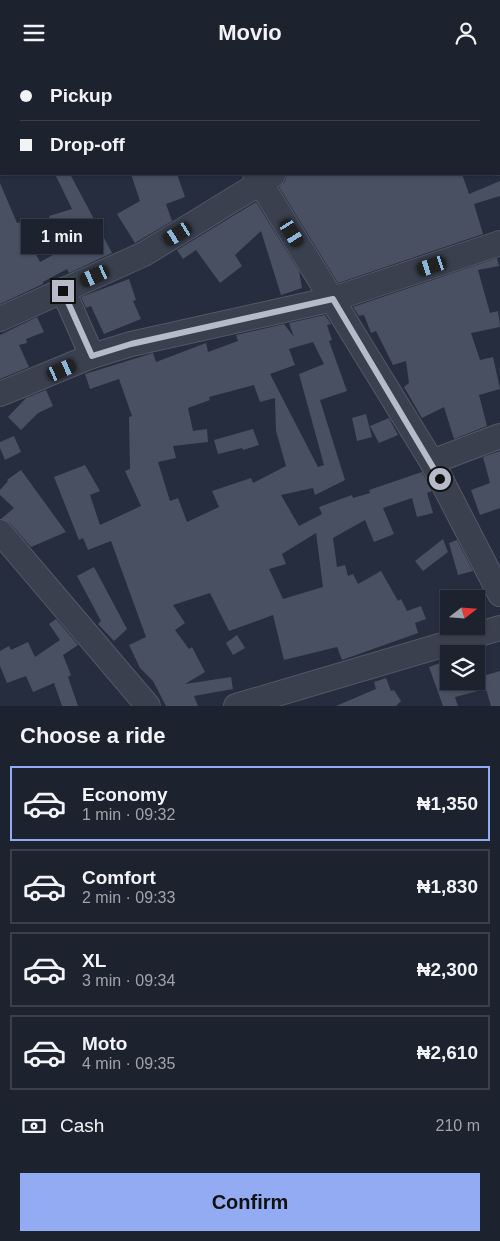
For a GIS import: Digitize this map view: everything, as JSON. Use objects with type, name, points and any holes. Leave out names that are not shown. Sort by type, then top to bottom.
[{"type":"street","points":[[0,319],[144,254],[264,177],[333,299],[432,462],[500,594]]},
{"type":"street","points":[[0,395],[92,356],[131,344],[333,299],[500,243]]},
{"type":"street","points":[[63,291],[92,356]]},
{"type":"street","points":[[432,462],[500,436]]},
{"type":"street","points":[[0,532],[148,706]]},
{"type":"street","points":[[236,706],[500,628]]},
{"type":"building","points":[[55,175],[71,175],[112,253],[69,273],[67,269],[43,282],[43,284],[0,304],[0,183],[17,223],[19,222],[40,262],[60,251],[49,216],[72,209]]},
{"type":"building","points":[[131,175],[177,175],[185,197],[166,204],[172,221],[135,243],[117,214],[140,201]]},
{"type":"building","points":[[287,175],[462,175],[469,194],[500,181],[500,196],[474,204],[483,234],[338,283],[279,187],[285,182]]},
{"type":"building","points":[[256,202],[299,271],[302,288],[281,295],[261,231],[235,255],[242,266],[220,283],[196,250],[183,259],[177,250]]},
{"type":"building","points":[[497,258],[499,266],[478,270],[490,313],[498,311],[500,327],[471,333],[480,360],[493,357],[500,389],[479,395],[487,426],[454,439],[444,407],[422,418],[404,387],[409,383],[406,361],[393,365],[376,331],[371,333],[364,315],[359,316],[353,307]]},
{"type":"building","points":[[129,279],[136,300],[133,301],[141,319],[104,334],[91,306],[86,308],[81,297]]},
{"type":"building","points":[[325,315],[331,324],[327,325],[332,340],[329,341],[347,391],[320,400],[345,480],[315,495],[313,488],[281,495],[299,526],[322,514],[319,507],[352,495],[353,498],[370,493],[369,490],[422,472],[432,491],[427,493],[433,513],[417,517],[412,498],[383,508],[394,534],[374,542],[365,520],[333,538],[337,567],[345,565],[348,576],[353,574],[358,584],[381,571],[398,601],[401,599],[407,611],[421,606],[426,619],[415,623],[418,633],[342,660],[337,647],[284,660],[273,615],[229,631],[210,593],[173,605],[185,623],[175,630],[189,649],[192,647],[205,672],[185,684],[231,677],[233,689],[194,696],[198,706],[166,706],[153,681],[140,668],[129,645],[146,637],[111,541],[88,550],[83,538],[79,540],[54,477],[85,465],[100,491],[90,495],[100,525],[141,506],[125,471],[130,469],[129,417],[132,416],[119,379],[90,389],[85,374],[153,353],[156,362],[206,343],[208,352],[238,341],[236,335],[284,324],[294,337],[289,323]],"holes":[[[313,342],[324,364],[299,374],[324,465],[318,467],[270,374],[295,365],[289,349]],[[254,385],[260,402],[275,398],[276,431],[286,466],[253,483],[251,478],[212,491],[219,507],[187,522],[178,498],[170,501],[158,462],[176,458],[173,446],[208,442],[207,429],[193,431],[188,408],[210,400],[209,397]],[[316,533],[323,587],[283,599],[269,569],[286,564],[282,554]]]},
{"type":"building","points":[[37,317],[44,332],[26,339],[27,343],[19,345],[29,367],[0,379],[0,335]]},
{"type":"building","points":[[46,390],[53,406],[38,413],[21,430],[8,417],[26,398]]},
{"type":"building","points":[[366,414],[372,437],[357,441],[352,418]]},
{"type":"building","points":[[389,418],[398,435],[379,443],[370,426]]},
{"type":"building","points":[[253,429],[259,445],[218,454],[214,440]]},
{"type":"building","points":[[14,436],[21,452],[5,460],[0,448],[0,442]]},
{"type":"building","points":[[500,451],[500,508],[480,515],[471,490],[490,483],[483,457]]},
{"type":"building","points":[[21,470],[66,532],[31,547],[10,523],[1,519],[14,508],[0,495],[0,490],[7,480]]},
{"type":"building","points":[[443,539],[448,552],[423,571],[415,561]]},
{"type":"building","points":[[457,540],[473,571],[458,575],[449,543]]},
{"type":"building","points":[[94,567],[127,629],[114,641],[98,624],[101,621],[77,576]]},
{"type":"building","points":[[56,619],[78,645],[63,655],[71,675],[68,677],[78,706],[62,706],[54,683],[33,692],[26,676],[7,683],[0,666],[0,651],[9,646],[11,650],[28,642],[35,657],[60,640],[49,624]]},
{"type":"building","points":[[237,635],[245,648],[233,655],[226,643]]},
{"type":"building","points":[[440,663],[440,690],[482,690],[455,697],[458,706],[443,706],[429,667]]},
{"type":"building","points":[[500,671],[500,706],[491,706],[486,689],[485,675]]},
{"type":"building","points":[[386,678],[391,691],[394,690],[401,701],[396,706],[336,706],[376,689],[374,682]]},
{"type":"route","points":[[63,291],[92,356],[131,344],[333,299],[432,462],[440,479]]}]
